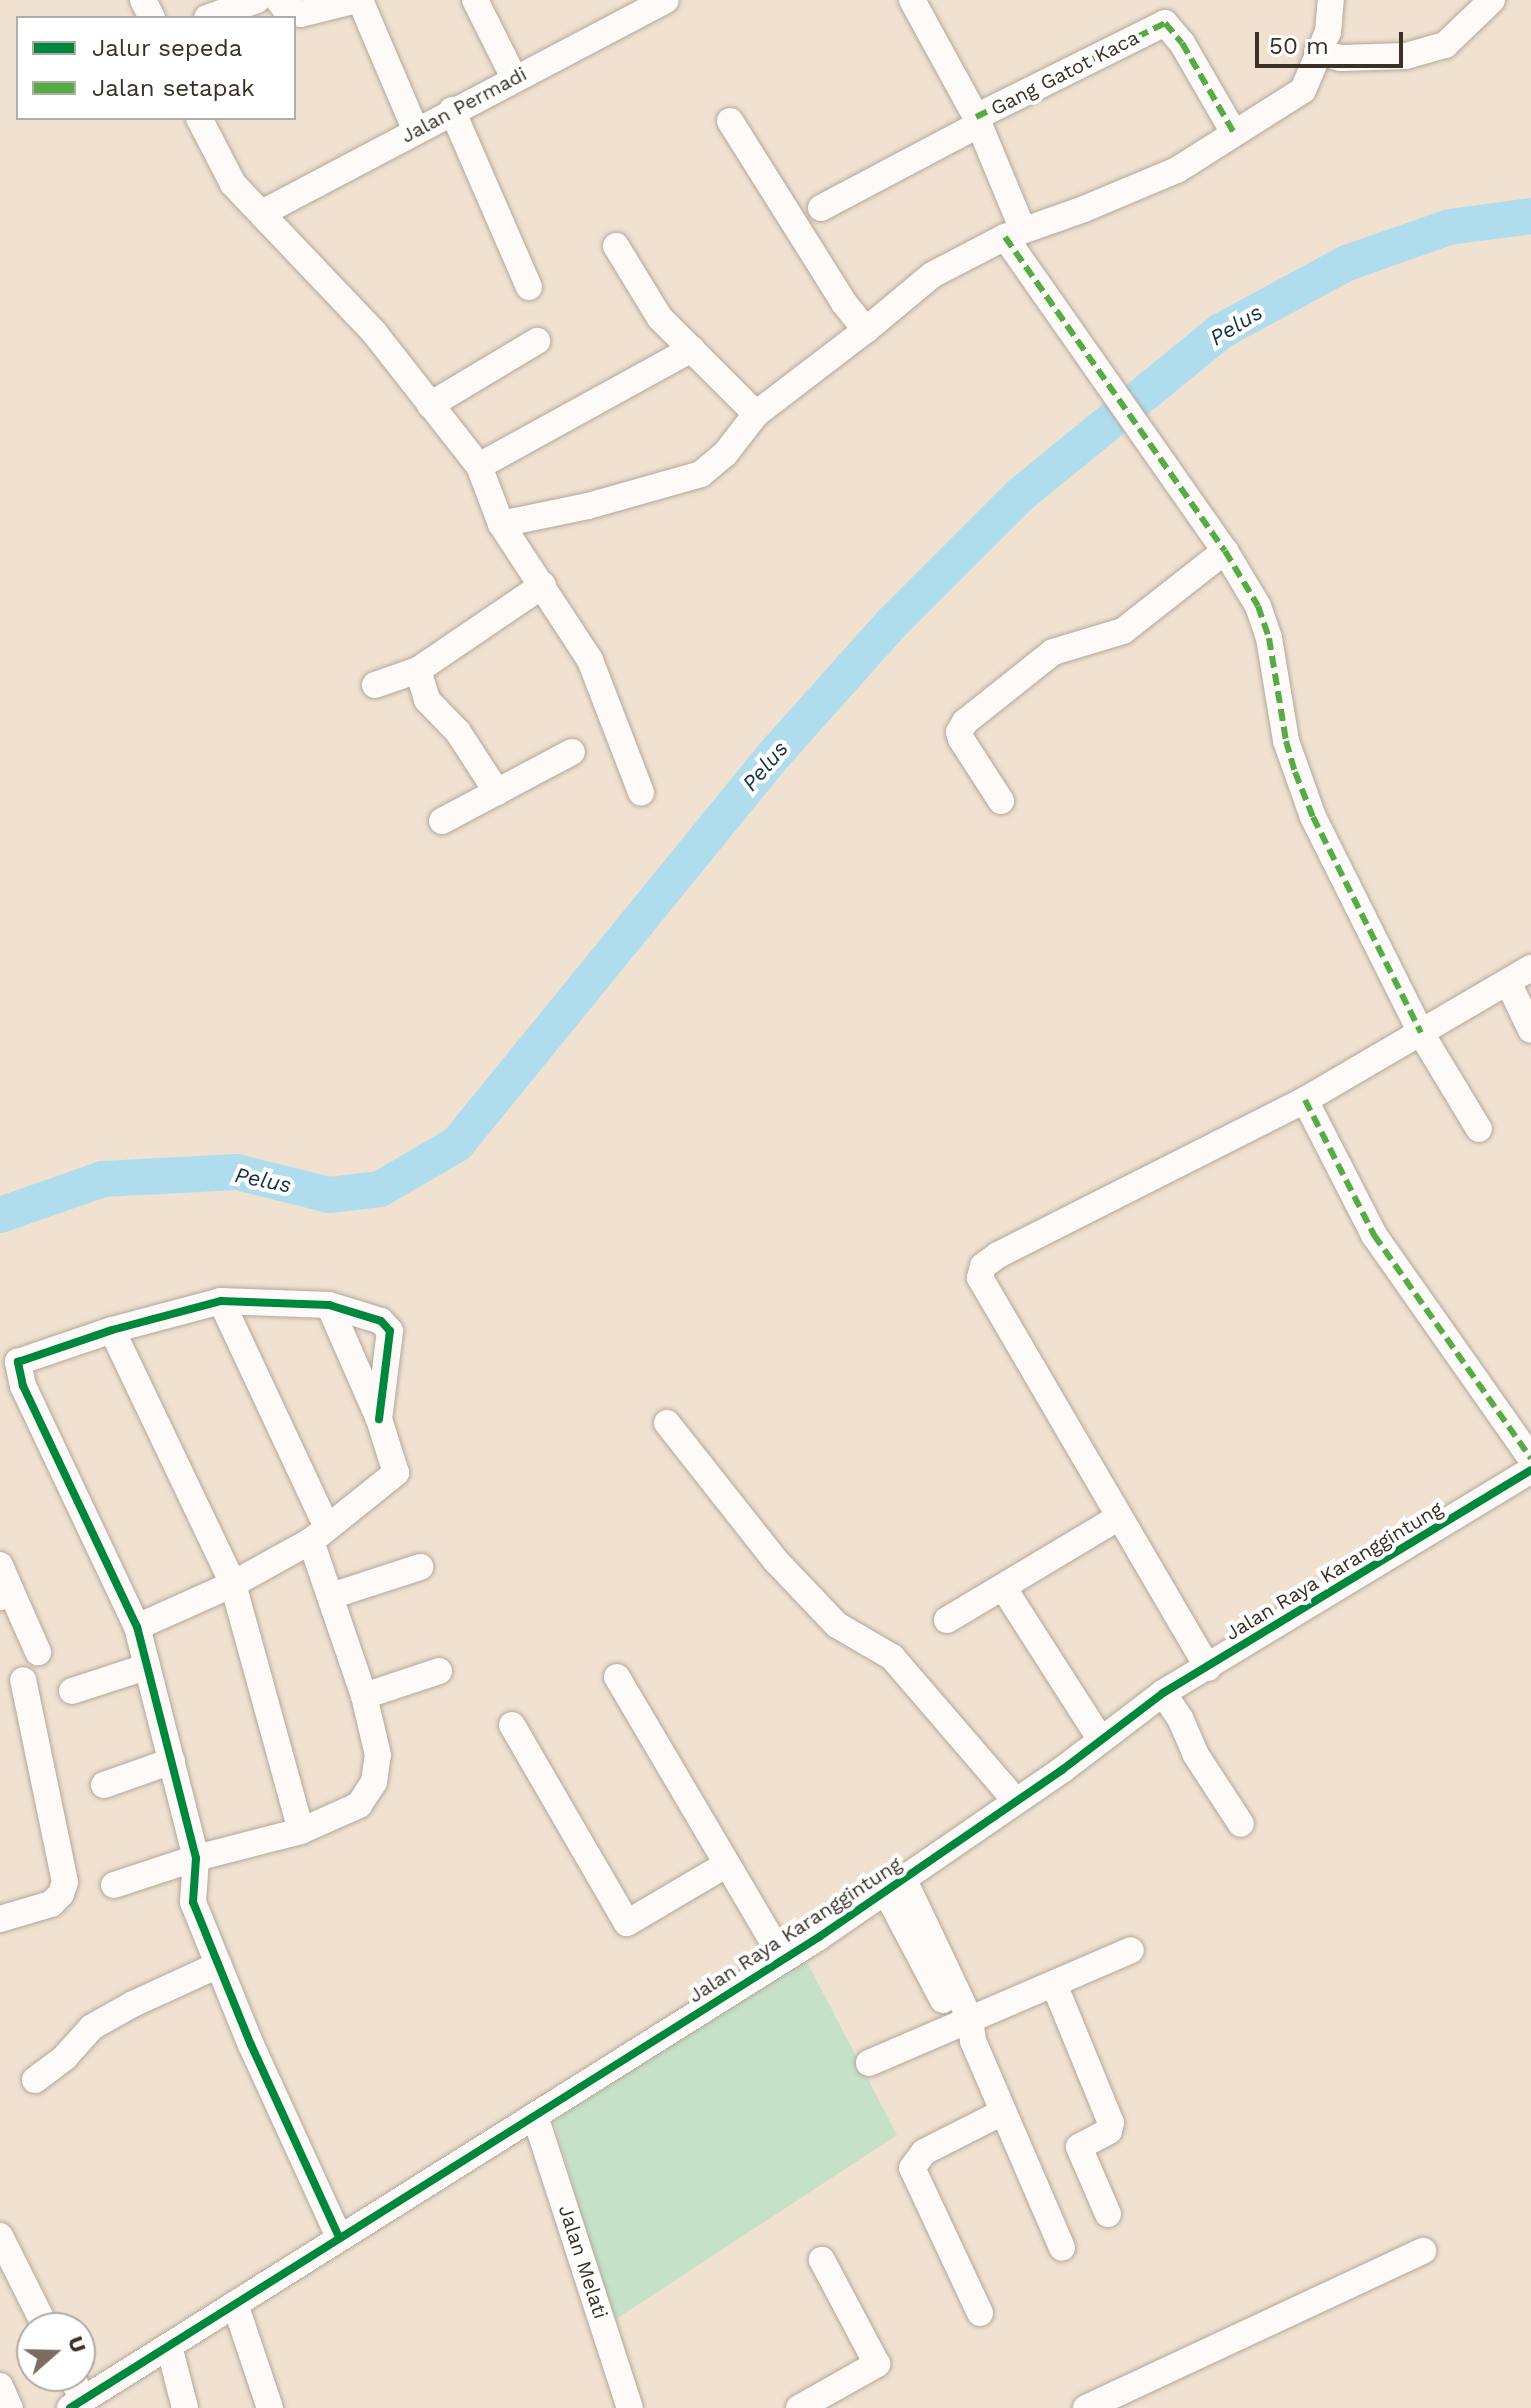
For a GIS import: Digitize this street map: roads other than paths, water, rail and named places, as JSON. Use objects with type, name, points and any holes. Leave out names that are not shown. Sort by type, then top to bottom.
[{"type":"street","points":[[213,16],[257,0]]},
{"type":"street","points":[[278,0],[284,7],[301,14],[359,0],[416,131]]},
{"type":"street","points":[[475,0],[514,78]]},
{"type":"street","points":[[912,0],[977,121],[1014,233],[1097,372],[1225,551],[1258,606],[1269,638],[1286,741],[1309,805],[1421,1033],[1479,1129]]},
{"type":"street","points":[[501,524],[588,506],[701,474],[725,454],[749,407],[854,315],[1014,233],[1084,209],[1177,170],[1303,90],[1328,32],[1331,0]]},
{"type":"street","points":[[1317,52],[1341,58],[1406,56],[1445,45],[1492,0]]},
{"type":"street","name":"Jalan Permadi","points":[[264,212],[652,3]]},
{"type":"street","name":"Gang Gatot Kaca","points":[[977,121],[1165,23],[1182,43],[1234,133]]},
{"type":"street","points":[[452,110],[529,287]]},
{"type":"street","points":[[200,120],[225,172],[373,331],[479,466],[501,524],[590,660],[641,792]]},
{"type":"street","points":[[730,121],[854,315]]},
{"type":"street","points":[[821,208],[977,121]]},
{"type":"street","points":[[616,246],[660,318],[749,407]]},
{"type":"street","points":[[430,405],[537,341]]},
{"type":"street","points":[[479,466],[692,349]]},
{"type":"street","points":[[1001,801],[961,739],[959,732],[965,722],[1053,652],[1123,631],[1225,551]]},
{"type":"street","points":[[375,685],[418,670],[543,585]]},
{"type":"street","points":[[418,670],[427,700],[458,732],[497,792]]},
{"type":"street","points":[[442,821],[572,752]]},
{"type":"street","points":[[1208,1668],[980,1278],[983,1266],[998,1255],[1305,1100],[1531,968]]},
{"type":"street","points":[[1508,982],[1531,1030]]},
{"type":"street","points":[[1305,1100],[1374,1235],[1531,1458]]},
{"type":"street","points":[[114,1885],[196,1858],[301,1831],[359,1805],[374,1782],[378,1755],[364,1696],[331,1596],[319,1534],[221,1301]]},
{"type":"street","points":[[339,2237],[193,1902],[196,1858],[137,1627],[18,1369],[18,1362],[112,1330],[221,1301],[329,1305],[381,1321],[390,1331],[379,1419]]},
{"type":"street","points":[[137,1627],[233,1584],[319,1534],[396,1473],[379,1419],[329,1305]]},
{"type":"street","points":[[112,1330],[233,1584],[301,1831]]},
{"type":"street","points":[[667,1423],[776,1561],[837,1625],[892,1657],[1016,1801]]},
{"type":"street","name":"Jalan Raya Karanggintung","points":[[76,2404],[895,1886],[1163,1693],[1531,1470]]},
{"type":"street","points":[[947,1620],[1119,1517]]},
{"type":"street","points":[[0,1565],[6,1594],[38,1652]]},
{"type":"street","points":[[331,1596],[420,1567]]},
{"type":"street","points":[[1003,1587],[1101,1740]]},
{"type":"street","points":[[72,1691],[146,1667]]},
{"type":"street","points":[[364,1696],[439,1671]]},
{"type":"street","points":[[617,1677],[783,1959]]},
{"type":"street","points":[[0,1919],[51,1904],[61,1894],[65,1882],[23,1680]]},
{"type":"street","points":[[1163,1693],[1180,1718],[1196,1755],[1241,1824]]},
{"type":"street","points":[[512,1725],[627,1923],[727,1864]]},
{"type":"street","points":[[104,1785],[172,1761]]},
{"type":"street","points":[[895,1886],[966,2029],[1062,2248]]},
{"type":"street","points":[[869,2063],[966,2029],[1054,1984],[1131,1950]]},
{"type":"street","points":[[35,2080],[65,2057],[92,2027],[133,2004],[218,1965]]},
{"type":"street","points":[[1054,1984],[1111,2123],[1109,2131],[1079,2147],[1108,2214]]},
{"type":"street","points":[[980,2313],[912,2168],[924,2152],[1003,2112]]},
{"type":"street","name":"Jalan Melati","points":[[535,2116],[630,2408]]},
{"type":"street","points":[[0,2236],[38,2312]]},
{"type":"street","points":[[1086,2408],[1423,2251]]},
{"type":"street","points":[[799,2408],[877,2364],[822,2260]]},
{"type":"street","points":[[235,2304],[270,2408]]},
{"type":"street","points":[[169,2346],[185,2408]]},
{"type":"street","points":[[0,2386],[10,2408]]},
{"type":"waterway","name":"Pelus","points":[[0,1215],[103,1179],[237,1172],[329,1195],[380,1189],[457,1144],[773,756],[892,623],[1020,495],[1221,331],[1347,263],[1449,227],[1531,216]]}]
